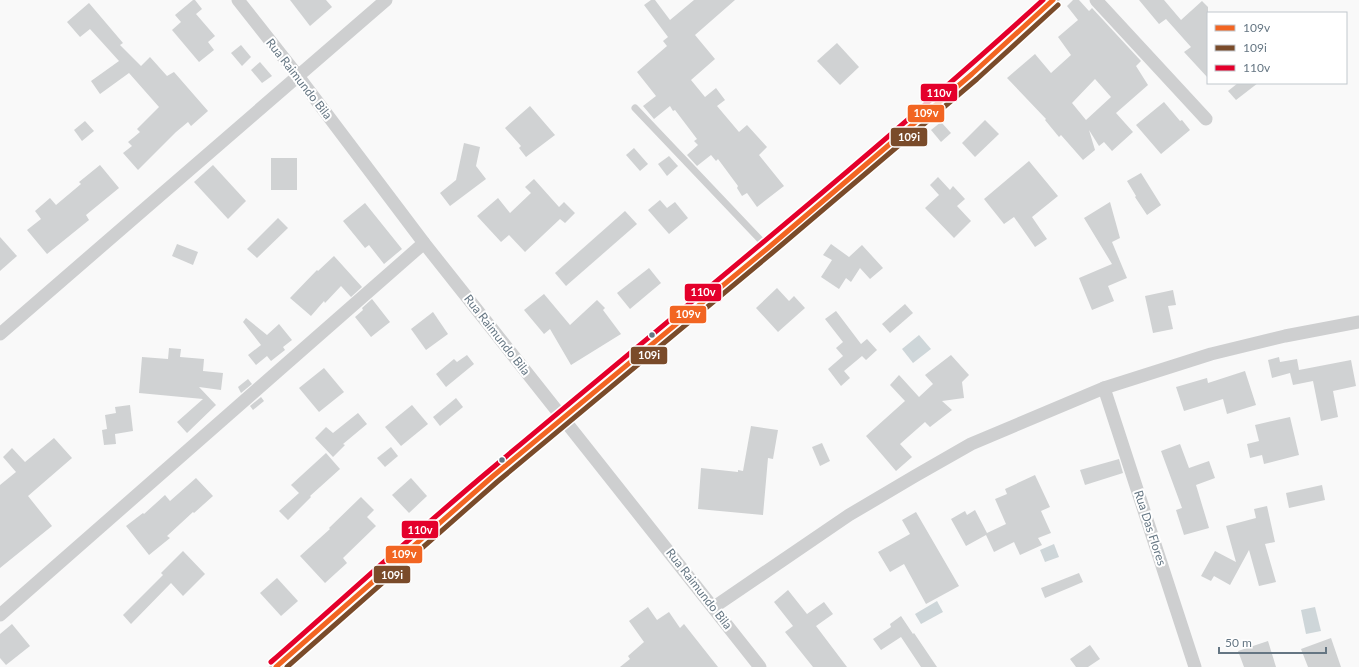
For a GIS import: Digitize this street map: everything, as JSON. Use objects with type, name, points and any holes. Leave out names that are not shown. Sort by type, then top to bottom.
[{"type":"street","name":"Rua Raimundo Bila","points":[[238,0],[298,76],[424,243],[714,607],[760,667]]},
{"type":"street","points":[[0,334],[386,0]]},
{"type":"street","points":[[276,667],[492,477],[564,419],[768,248],[972,74],[1053,0]]},
{"type":"street","points":[[1096,0],[1206,119]]},
{"type":"street","points":[[0,615],[424,243]]},
{"type":"street","points":[[714,607],[849,515],[971,444],[1104,388],[1212,354],[1285,336],[1359,322]]},
{"type":"street","name":"Rua Das Flores","points":[[1104,388],[1195,667]]},
{"type":"lane","points":[[635,108],[768,248]]},
{"type":"shaded area","points":[[919,335],[931,349],[913,363],[902,349]]},
{"type":"shaded area","points":[[1054,544],[1059,557],[1045,562],[1040,550]]},
{"type":"shaded area","points":[[937,601],[943,612],[921,624],[915,614]]},
{"type":"shaded area","points":[[1315,607],[1321,631],[1306,634],[1301,610]]},
{"type":"building","points":[[195,0],[202,9],[196,14],[215,36],[208,42],[214,50],[199,62],[172,30],[181,22],[175,15]]},
{"type":"building","points":[[290,0],[326,0],[332,7],[310,26]]},
{"type":"building","points":[[651,0],[655,0],[670,20],[694,0],[735,0],[695,35],[715,59],[691,80],[705,97],[716,88],[725,100],[717,106],[739,132],[747,125],[767,147],[759,155],[784,186],[757,207],[747,193],[742,196],[737,188],[738,186],[718,159],[716,161],[711,155],[697,166],[687,155],[698,145],[694,141],[697,139],[675,110],[673,111],[670,106],[654,119],[643,106],[656,96],[637,72],[667,46],[663,41],[668,37],[644,5]]},
{"type":"building","points":[[1073,0],[1079,0],[1089,11],[1092,8],[1141,61],[1136,66],[1148,85],[1116,113],[1133,132],[1112,151],[1104,142],[1099,146],[1089,130],[1095,150],[1083,160],[1061,135],[1059,137],[1045,120],[1046,119],[1007,78],[1035,54],[1051,73],[1071,55],[1058,37],[1078,20],[1067,6]],"holes":[[[1095,79],[1111,97],[1086,120],[1072,103]]]},
{"type":"building","points":[[1139,0],[1164,0],[1181,20],[1202,1],[1208,7],[1207,77],[1184,52],[1191,47],[1166,19],[1159,24]]},
{"type":"building","points":[[89,3],[123,43],[120,45],[141,66],[150,57],[167,76],[174,72],[208,111],[191,126],[188,122],[176,132],[138,170],[123,153],[132,146],[128,142],[140,132],[137,129],[159,107],[129,73],[100,94],[91,81],[119,61],[90,29],[80,37],[67,22]]},
{"type":"building","points":[[837,43],[859,67],[840,85],[817,61]]},
{"type":"building","points":[[241,45],[251,57],[242,66],[231,53]]},
{"type":"building","points":[[260,62],[272,76],[262,83],[251,70]]},
{"type":"building","points":[[1237,84],[1257,84],[1236,100],[1228,91]]},
{"type":"building","points":[[1164,102],[1180,121],[1182,120],[1190,130],[1161,154],[1136,125]]},
{"type":"building","points":[[530,106],[555,135],[526,157],[519,148],[521,146],[505,128]]},
{"type":"building","points":[[985,120],[999,134],[975,157],[962,143]]},
{"type":"building","points":[[85,121],[94,131],[82,141],[74,130]]},
{"type":"building","points":[[941,122],[951,133],[941,142],[931,130]]},
{"type":"building","points":[[464,143],[480,147],[476,166],[486,179],[450,206],[440,193],[456,180]]},
{"type":"building","points":[[634,148],[648,164],[640,171],[626,155]]},
{"type":"building","points":[[669,156],[678,166],[667,176],[658,164]]},
{"type":"building","points":[[271,158],[297,158],[297,190],[271,190]]},
{"type":"building","points":[[1029,161],[1058,196],[1032,217],[1047,239],[1035,247],[1014,217],[1004,224],[984,199]]},
{"type":"building","points":[[100,165],[119,188],[86,215],[89,220],[47,254],[27,230],[41,219],[35,211],[50,198],[56,205],[81,184],[79,182]]},
{"type":"building","points":[[213,165],[246,201],[228,219],[194,182]]},
{"type":"building","points":[[1141,173],[1161,205],[1147,215],[1135,197],[1136,196],[1127,181]]},
{"type":"building","points":[[938,177],[950,190],[953,186],[965,199],[957,206],[971,221],[954,238],[925,208],[939,195],[930,185]]},
{"type":"building","points":[[534,179],[559,207],[564,202],[575,213],[565,223],[560,219],[525,252],[509,235],[501,242],[477,216],[498,198],[510,213],[531,193],[525,187]]},
{"type":"building","points":[[660,200],[667,208],[675,202],[688,218],[669,234],[648,210]]},
{"type":"building","points":[[1110,202],[1120,238],[1112,242],[1127,278],[1108,286],[1114,301],[1092,310],[1079,278],[1112,264],[1084,218]]},
{"type":"building","points":[[365,203],[402,249],[384,264],[369,245],[365,248],[343,221]]},
{"type":"building","points":[[625,211],[637,224],[566,286],[555,273]]},
{"type":"building","points":[[278,218],[288,228],[257,258],[247,249]]},
{"type":"building","points":[[0,237],[17,256],[0,271]]},
{"type":"building","points":[[177,244],[198,252],[193,265],[172,256]]},
{"type":"building","points":[[831,244],[849,257],[862,245],[883,268],[870,279],[860,268],[851,282],[846,278],[839,289],[821,277],[832,260],[823,255]]},
{"type":"building","points":[[334,256],[362,287],[351,297],[341,286],[325,303],[324,301],[311,316],[290,298],[317,270],[318,271]]},
{"type":"building","points":[[649,268],[661,283],[630,309],[617,293]]},
{"type":"building","points":[[777,288],[789,301],[794,296],[805,308],[778,332],[756,308]]},
{"type":"building","points":[[1173,290],[1176,305],[1168,306],[1173,329],[1153,333],[1145,296]]},
{"type":"building","points":[[544,294],[570,325],[597,300],[605,308],[603,310],[621,334],[571,365],[550,329],[544,334],[524,310]]},
{"type":"building","points":[[372,299],[390,322],[371,337],[355,317]]},
{"type":"building","points":[[905,304],[913,313],[890,333],[882,324]]},
{"type":"building","points":[[836,311],[861,344],[867,339],[877,350],[866,360],[862,356],[844,371],[850,378],[841,386],[828,369],[843,356],[836,348],[843,342],[825,319]]},
{"type":"building","points":[[433,312],[448,334],[426,350],[411,329]]},
{"type":"building","points":[[246,318],[267,335],[279,324],[292,340],[283,347],[285,350],[271,361],[267,356],[256,365],[248,355],[261,345],[243,322]]},
{"type":"building","points":[[169,348],[181,349],[180,357],[204,359],[203,371],[223,373],[221,390],[199,387],[216,405],[187,433],[177,422],[203,399],[139,393],[142,357],[168,359]]},
{"type":"building","points":[[467,355],[474,364],[446,387],[436,374],[454,359],[457,362]]},
{"type":"building","points":[[951,355],[969,375],[962,382],[964,398],[942,401],[952,410],[930,427],[925,422],[900,444],[912,457],[896,471],[866,436],[905,401],[890,385],[899,375],[919,397],[933,384],[925,375]]},
{"type":"building","points":[[1279,357],[1280,362],[1297,359],[1299,370],[1351,360],[1356,386],[1333,391],[1338,417],[1321,421],[1313,381],[1293,385],[1290,373],[1272,378],[1268,360]]},
{"type":"building","points":[[324,368],[344,392],[319,412],[299,388]]},
{"type":"building","points":[[1245,371],[1256,405],[1227,414],[1223,399],[1184,411],[1176,387],[1207,378],[1208,383]]},
{"type":"building","points":[[248,379],[252,384],[241,393],[238,387]]},
{"type":"building","points":[[261,397],[264,401],[253,410],[250,406]]},
{"type":"building","points":[[456,398],[463,407],[440,426],[433,417]]},
{"type":"building","points":[[130,405],[133,431],[115,434],[116,444],[104,445],[102,430],[107,429],[105,415],[116,413],[115,407]]},
{"type":"building","points":[[412,405],[428,424],[401,446],[385,427]]},
{"type":"building","points":[[358,413],[367,424],[343,444],[345,445],[333,457],[315,438],[326,427],[333,433]]},
{"type":"building","points":[[1290,417],[1299,455],[1264,464],[1262,455],[1250,458],[1247,444],[1259,441],[1255,425]]},
{"type":"building","points":[[751,426],[778,430],[773,459],[768,458],[763,515],[698,509],[701,468],[738,472],[738,470],[743,471]]},
{"type":"building","points":[[54,438],[72,458],[28,496],[52,526],[0,568],[0,485],[16,472],[3,457],[12,448],[25,462]]},
{"type":"building","points":[[822,443],[830,461],[820,466],[812,447]]},
{"type":"building","points":[[1180,444],[1189,468],[1209,461],[1215,478],[1196,485],[1209,528],[1184,535],[1176,510],[1182,508],[1161,451]]},
{"type":"building","points":[[391,447],[398,456],[385,467],[377,458]]},
{"type":"building","points":[[326,453],[340,469],[310,496],[311,497],[288,520],[279,511],[299,493],[291,485]]},
{"type":"building","points":[[1119,459],[1123,473],[1085,485],[1080,470]]},
{"type":"building","points":[[1035,475],[1050,507],[1041,511],[1051,533],[1038,538],[1042,545],[1020,555],[1014,542],[994,552],[986,535],[966,546],[951,519],[965,511],[967,515],[975,510],[987,533],[1006,524],[995,499],[1007,494],[1005,489]]},
{"type":"building","points":[[196,478],[213,496],[194,513],[193,512],[167,536],[170,538],[149,555],[126,526],[143,513],[144,514],[165,495],[170,501]]},
{"type":"building","points":[[411,478],[427,496],[409,513],[392,495]]},
{"type":"building","points":[[1322,485],[1325,500],[1289,508],[1286,493]]},
{"type":"building","points":[[361,497],[374,510],[367,517],[376,526],[343,558],[347,563],[325,583],[300,556],[330,529],[329,528]]},
{"type":"building","points":[[1267,506],[1275,542],[1265,544],[1276,582],[1259,586],[1249,550],[1230,585],[1214,576],[1211,581],[1201,576],[1215,551],[1236,562],[1226,526],[1256,518],[1254,509]]},
{"type":"building","points":[[916,512],[959,586],[926,604],[904,564],[890,572],[878,552],[910,534],[902,520]]},
{"type":"building","points":[[183,551],[205,574],[183,596],[171,583],[131,624],[123,615],[163,575],[161,573]]},
{"type":"building","points":[[1079,573],[1083,582],[1045,598],[1041,588]]},
{"type":"building","points":[[277,578],[298,601],[281,616],[260,593]]},
{"type":"building","points":[[788,590],[807,614],[824,602],[833,614],[816,626],[847,667],[813,667],[785,632],[793,626],[774,602]]},
{"type":"building","points":[[648,607],[657,620],[669,612],[680,628],[684,624],[718,667],[620,667],[630,659],[628,656],[644,642],[629,621]]},
{"type":"building","points":[[901,616],[937,667],[921,667],[901,637],[881,650],[873,639],[891,627],[890,624]]},
{"type":"building","points":[[12,624],[30,646],[6,665],[0,658],[0,634]]},
{"type":"building","points":[[1331,638],[1341,667],[1308,667],[1301,649]]},
{"type":"building","points":[[1268,641],[1276,667],[1244,667],[1238,651]]},
{"type":"building","points":[[1090,645],[1100,659],[1088,667],[1076,667],[1070,659]]},
{"type":"transit line","name":"110v","points":[[271,662],[462,493],[769,238],[975,61],[1043,0]]},
{"type":"transit line","name":"109v","points":[[276,667],[492,477],[768,248],[972,74],[1053,0]]},
{"type":"transit line","name":"109i","points":[[287,667],[497,482],[772,253],[977,79],[1058,5]]}]
